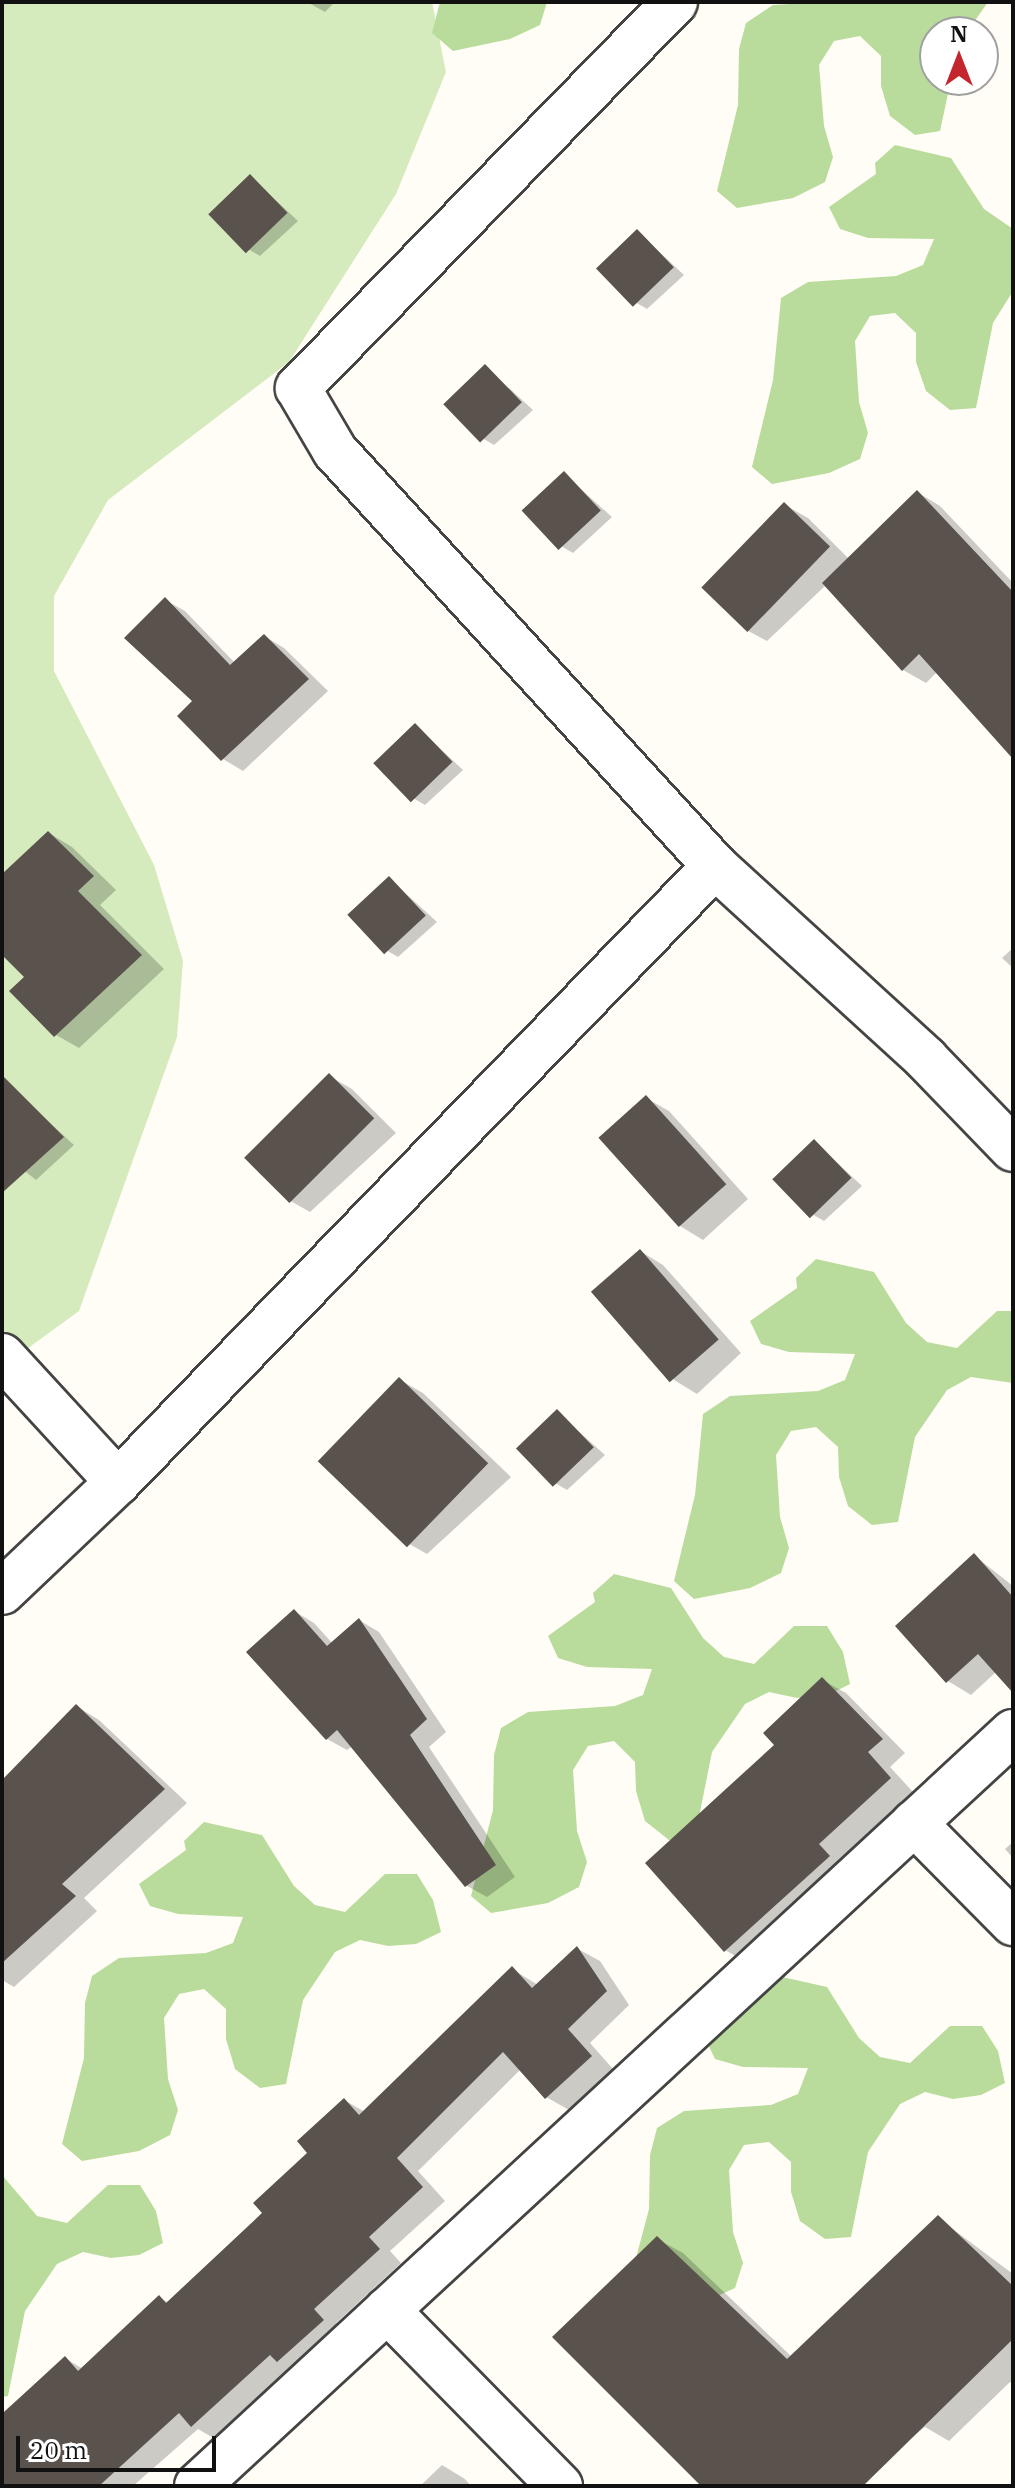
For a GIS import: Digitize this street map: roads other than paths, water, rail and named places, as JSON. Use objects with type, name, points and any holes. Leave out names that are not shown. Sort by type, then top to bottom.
[{"type":"street","points":[[675,2],[298,388],[335,451],[715,866],[926,1059],[1013,1149]]},
{"type":"street","points":[[2,1592],[118,1482],[715,866]]},
{"type":"street","points":[[2,1356],[118,1482]]},
{"type":"street","points":[[197,2486],[1013,1732]]},
{"type":"street","points":[[914,1823],[1013,1923]]},
{"type":"street","points":[[387,2310],[560,2486]]}]
